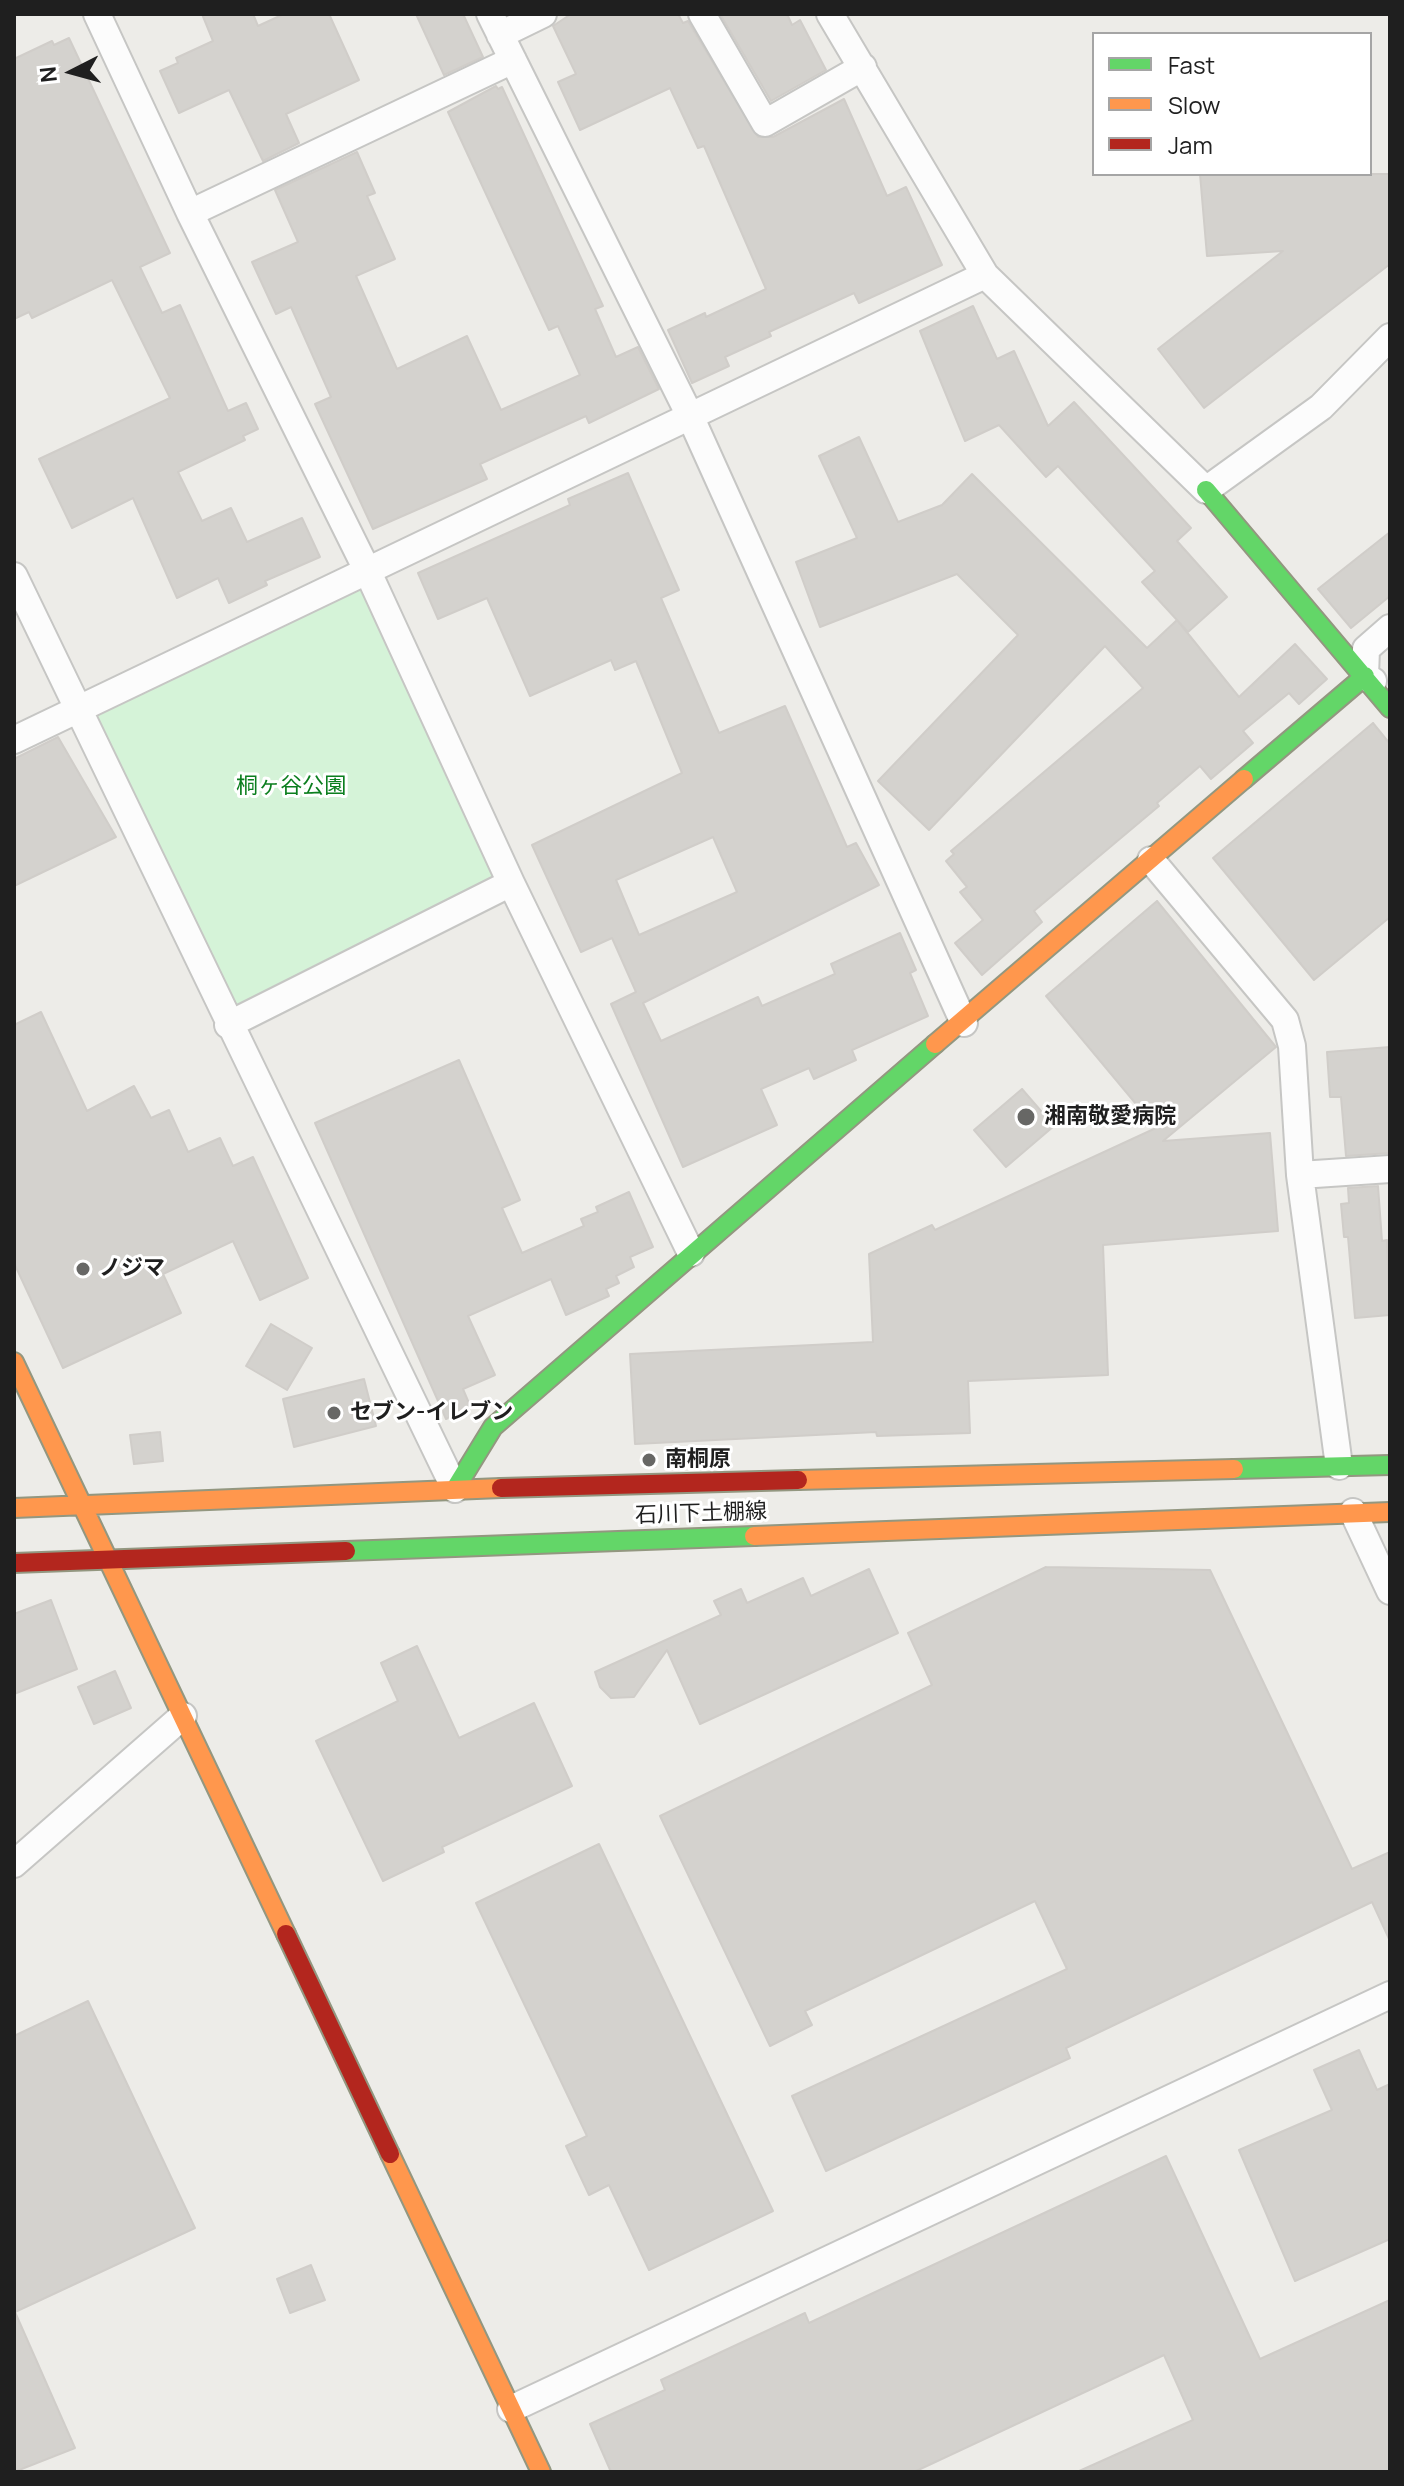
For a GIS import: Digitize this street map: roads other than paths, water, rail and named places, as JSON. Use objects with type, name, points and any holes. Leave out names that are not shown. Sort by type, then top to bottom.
[{"type":"street","points":[[97,14],[190,213],[367,570],[511,883],[691,1253]]},
{"type":"street","points":[[543,14],[495,24],[691,418],[964,1023]]},
{"type":"street","points":[[702,14],[765,123],[863,67]]},
{"type":"street","points":[[830,14],[985,275],[1206,490],[1390,708]]},
{"type":"street","points":[[190,213],[513,60]]},
{"type":"street","points":[[14,740],[985,275]]},
{"type":"street","points":[[1206,490],[1321,407],[1390,337]]},
{"type":"street","points":[[14,576],[228,1025],[455,1489]]},
{"type":"street","points":[[455,1489],[493,1427],[691,1253],[964,1023],[1365,676],[1366,649],[1390,628]]},
{"type":"street","points":[[1365,676],[1390,691]]},
{"type":"street","points":[[1151,860],[1285,1020],[1292,1046],[1300,1175],[1339,1466]]},
{"type":"street","points":[[228,1025],[511,883]]},
{"type":"street","points":[[1300,1175],[1390,1169]]},
{"type":"street","points":[[14,1362],[541,2472]]},
{"type":"street","name":"石川下土棚線","points":[[14,1508],[455,1489],[1390,1465]]},
{"type":"street","points":[[1353,1512],[1390,1591]]},
{"type":"street","name":"石川下土棚線","points":[[14,1563],[1390,1512]]},
{"type":"street","points":[[14,1864],[183,1716]]},
{"type":"street","points":[[511,2409],[1390,1995]]},
{"type":"place","name":"湘南敬愛病院","points":[[1026,1117]]},
{"type":"place","name":"ノジマ","points":[[83,1269]]},
{"type":"place","name":"セブン-イレブン","points":[[334,1413]]},
{"type":"place","name":"南桐原","points":[[649,1460]]},
{"type":"park label","name":"桐ヶ谷公園","points":[[291,787]]}]
